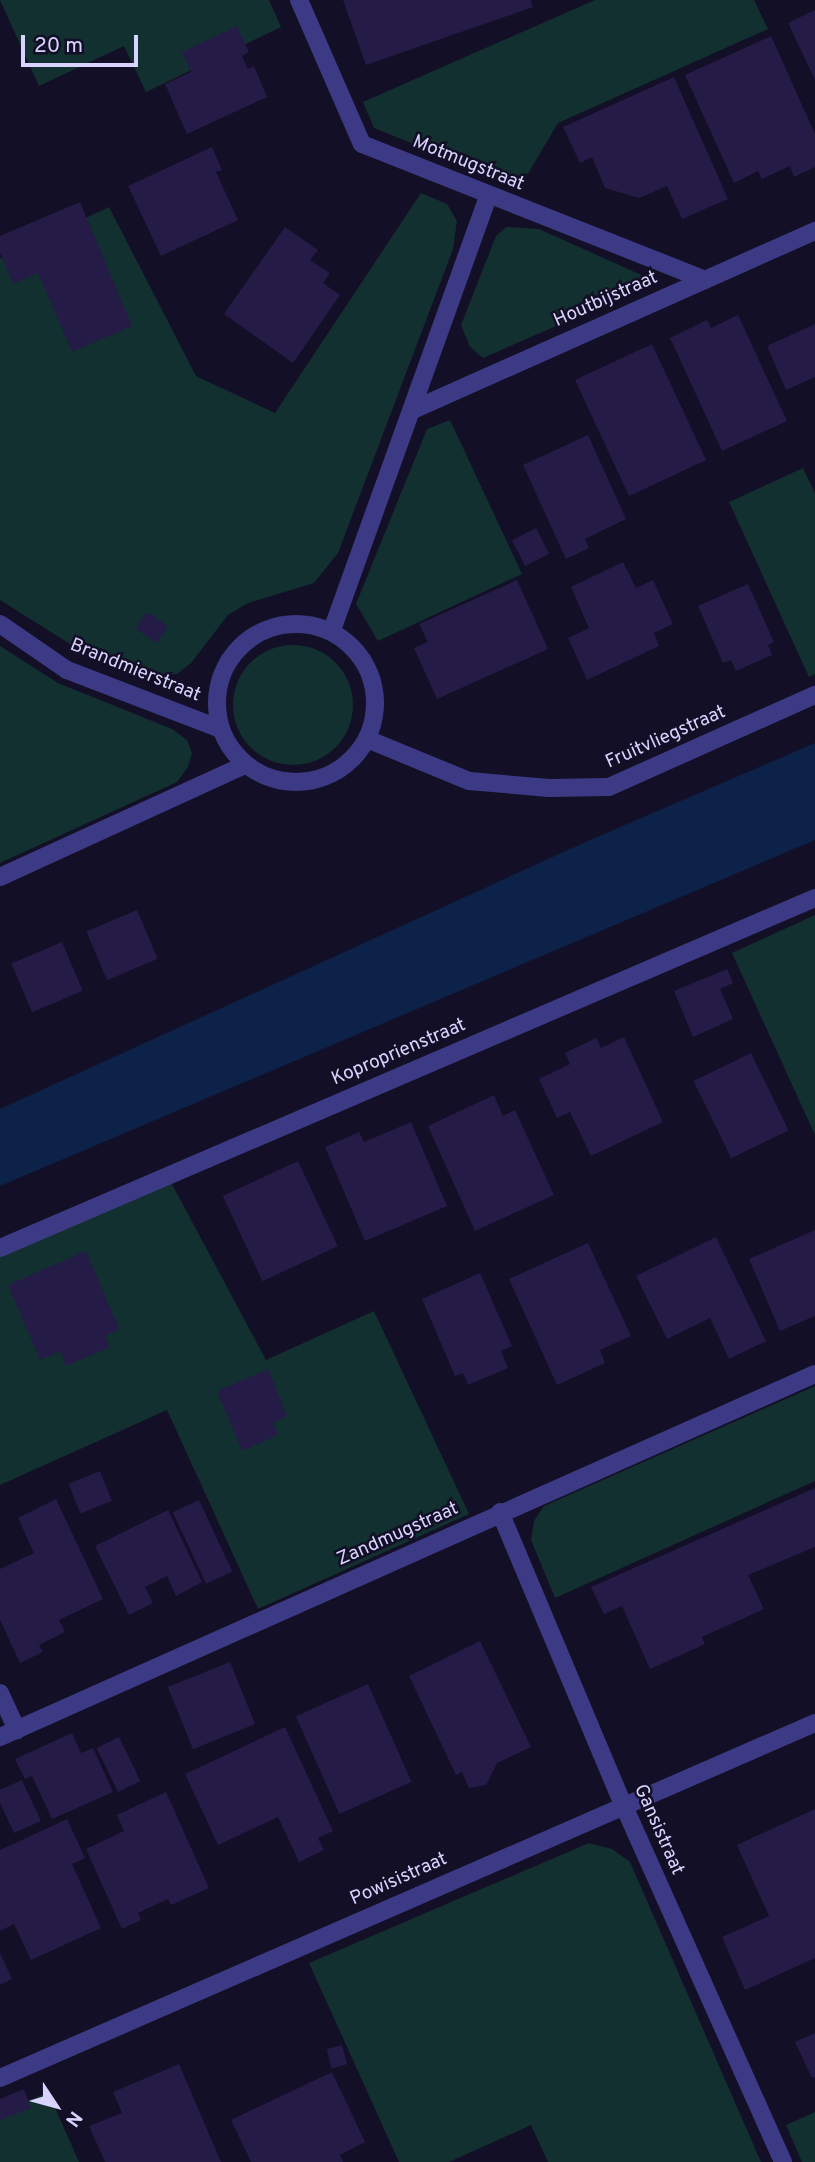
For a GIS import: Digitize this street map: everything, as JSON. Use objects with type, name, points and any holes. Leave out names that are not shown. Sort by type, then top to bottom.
[{"type":"street","name":"Motmugstraat","points":[[299,0],[362,144],[705,280]]},
{"type":"street","points":[[332,630],[415,409],[489,195]]},
{"type":"street","name":"Houtbijstraat","points":[[415,409],[815,231]]},
{"type":"street","points":[[306,623],[332,630],[363,658],[372,677],[375,708],[367,739],[354,759],[334,773],[312,781],[288,783],[245,765],[221,729],[216,703],[221,676],[244,644],[279,625],[306,623]]},
{"type":"street","name":"Brandmierstraat","points":[[0,624],[67,670],[221,729]]},
{"type":"street","name":"Fruitvliegstraat","points":[[367,739],[469,781],[549,788],[609,787],[815,695]]},
{"type":"street","points":[[0,877],[245,765]]},
{"type":"street","name":"Koproprienstraat","points":[[0,1248],[815,898]]},
{"type":"street","name":"Zandmugstraat","points":[[0,1737],[500,1512],[815,1374]]},
{"type":"street","name":"Gansistraat","points":[[500,1512],[623,1804],[783,2162]]},
{"type":"street","points":[[0,1693],[17,1730]]},
{"type":"street","name":"Powisistraat","points":[[0,2078],[623,1804],[815,1723]]},
{"type":"green space","points":[[0,0],[269,0],[281,27],[146,92],[124,46],[39,86]]},
{"type":"green space","points":[[595,0],[754,0],[768,29],[558,123],[520,187],[374,128],[363,102]]},
{"type":"green space","points":[[421,193],[447,204],[457,221],[453,249],[338,553],[314,583],[248,603],[228,615],[191,663],[177,674],[163,676],[143,675],[78,649],[0,600],[0,258],[109,207],[196,376],[275,413]]},
{"type":"green space","points":[[506,227],[539,229],[657,282],[483,358],[470,347],[461,325],[496,236]]},
{"type":"green space","points":[[450,420],[522,574],[378,641],[356,604],[427,429]]},
{"type":"green space","points":[[803,468],[815,493],[815,674],[809,677],[729,502]]},
{"type":"green space","points":[[293,645],[316,649],[336,662],[349,682],[353,705],[349,728],[336,748],[316,761],[293,765],[270,761],[250,748],[237,728],[233,705],[237,682],[250,662],[270,649]]},
{"type":"green space","points":[[0,646],[58,683],[172,729],[187,740],[192,753],[188,767],[177,782],[0,863]]},
{"type":"green space","points":[[815,915],[815,1135],[732,953]]},
{"type":"green space","points":[[166,1173],[266,1360],[374,1311],[469,1514],[258,1609],[167,1410],[0,1485],[0,1245]]},
{"type":"green space","points":[[815,1386],[815,1481],[555,1598],[531,1540],[534,1521],[544,1506]]},
{"type":"green space","points":[[589,1843],[612,1849],[630,1862],[761,2162],[548,2162],[531,2125],[449,2162],[399,2162],[309,1963]]},
{"type":"green space","points":[[48,2092],[79,2162],[0,2162],[0,2113]]},
{"type":"green space","points":[[815,2112],[815,2162],[802,2162],[786,2125]]},
{"type":"water","points":[[815,743],[815,840],[0,1186],[0,1109],[581,844]]},
{"type":"building","points":[[343,0],[530,0],[533,7],[366,65]]},
{"type":"building","points":[[815,10],[815,80],[788,23]]},
{"type":"building","points":[[237,26],[249,52],[242,56],[248,69],[254,66],[267,97],[187,134],[165,84],[191,72],[182,52]]},
{"type":"building","points":[[771,36],[815,134],[815,167],[794,177],[790,166],[762,179],[758,171],[734,183],[685,75]]},
{"type":"building","points":[[674,77],[728,199],[682,219],[667,186],[639,198],[605,188],[592,157],[580,163],[563,127]]},
{"type":"building","points":[[212,147],[222,170],[216,172],[238,220],[161,256],[128,186]]},
{"type":"building","points":[[80,202],[132,326],[72,352],[38,273],[13,284],[0,253],[0,236]]},
{"type":"building","points":[[285,227],[318,250],[310,260],[330,273],[323,283],[340,295],[293,363],[224,314]]},
{"type":"building","points":[[738,315],[787,421],[722,451],[670,338],[707,320],[711,328]]},
{"type":"building","points":[[815,324],[815,377],[786,390],[767,346]]},
{"type":"building","points":[[652,344],[706,460],[629,496],[575,380]]},
{"type":"building","points":[[588,435],[626,519],[585,539],[589,548],[566,559],[523,465]]},
{"type":"building","points":[[536,528],[549,554],[525,566],[512,540]]},
{"type":"building","points":[[623,562],[636,588],[653,580],[673,624],[654,633],[659,646],[587,680],[568,638],[589,628],[571,587]]},
{"type":"building","points":[[517,580],[548,649],[437,699],[414,648],[428,642],[419,624]]},
{"type":"building","points":[[748,584],[774,642],[768,645],[772,655],[736,671],[731,660],[723,663],[698,606]]},
{"type":"building","points":[[146,612],[168,626],[157,643],[135,629]]},
{"type":"building","points":[[137,910],[158,959],[107,980],[86,931]]},
{"type":"building","points":[[62,942],[83,991],[32,1012],[11,963]]},
{"type":"building","points":[[727,969],[733,983],[720,989],[733,1019],[693,1037],[674,991]]},
{"type":"building","points":[[624,1037],[663,1122],[591,1156],[570,1112],[557,1118],[539,1079],[570,1064],[565,1053],[596,1038],[601,1048]]},
{"type":"building","points":[[751,1053],[789,1130],[731,1158],[693,1081]]},
{"type":"building","points":[[494,1095],[503,1116],[515,1110],[554,1195],[475,1231],[428,1126]]},
{"type":"building","points":[[411,1122],[447,1206],[365,1241],[325,1147],[359,1132],[364,1142]]},
{"type":"building","points":[[298,1161],[338,1246],[263,1281],[223,1196]]},
{"type":"building","points":[[815,1230],[815,1316],[780,1331],[749,1259]]},
{"type":"building","points":[[716,1237],[766,1341],[729,1359],[710,1318],[667,1339],[636,1276]]},
{"type":"building","points":[[588,1243],[631,1336],[600,1350],[605,1363],[557,1385],[509,1279]]},
{"type":"building","points":[[86,1251],[119,1329],[105,1336],[110,1347],[66,1366],[60,1351],[40,1360],[8,1285]]},
{"type":"building","points":[[480,1273],[512,1346],[501,1351],[508,1368],[468,1385],[463,1373],[455,1376],[422,1299]]},
{"type":"building","points":[[268,1369],[287,1416],[273,1423],[278,1435],[242,1451],[217,1391]]},
{"type":"building","points":[[100,1471],[112,1501],[80,1513],[68,1484]]},
{"type":"building","points":[[815,1488],[815,1547],[748,1575],[764,1609],[702,1637],[705,1644],[650,1669],[622,1606],[604,1614],[591,1587]]},
{"type":"building","points":[[56,1499],[103,1599],[59,1620],[65,1632],[39,1645],[43,1652],[20,1663],[0,1620],[0,1569],[34,1553],[18,1518]]},
{"type":"building","points":[[199,1500],[232,1572],[206,1584],[173,1512]]},
{"type":"building","points":[[168,1510],[202,1582],[176,1596],[167,1576],[145,1587],[153,1603],[129,1615],[95,1546]]},
{"type":"building","points":[[480,1641],[531,1747],[497,1763],[486,1785],[469,1788],[462,1772],[456,1775],[409,1676]]},
{"type":"building","points":[[230,1662],[255,1724],[193,1749],[168,1687]]},
{"type":"building","points":[[368,1684],[412,1782],[339,1814],[296,1716]]},
{"type":"building","points":[[285,1727],[333,1831],[318,1838],[324,1850],[299,1862],[278,1817],[218,1845],[185,1774]]},
{"type":"building","points":[[72,1733],[81,1753],[93,1748],[113,1792],[52,1819],[32,1776],[25,1779],[15,1759]]},
{"type":"building","points":[[119,1737],[140,1781],[118,1792],[97,1748]]},
{"type":"building","points":[[22,1780],[41,1821],[14,1833],[0,1803],[0,1790]]},
{"type":"building","points":[[166,1792],[209,1888],[171,1905],[168,1899],[138,1913],[141,1920],[122,1929],[86,1849],[124,1831],[117,1815]]},
{"type":"building","points":[[815,1809],[815,1958],[745,1990],[722,1937],[769,1916],[737,1845]]},
{"type":"building","points":[[67,1819],[85,1858],[72,1864],[101,1928],[31,1960],[14,1924],[0,1931],[0,1850]]},
{"type":"building","points":[[0,1953],[12,1979],[0,1985]]},
{"type":"building","points":[[815,2033],[815,2077],[812,2078],[795,2042]]},
{"type":"building","points":[[342,2045],[347,2064],[332,2068],[327,2049]]},
{"type":"building","points":[[179,2064],[221,2162],[105,2162],[89,2126],[122,2113],[113,2092]]},
{"type":"building","points":[[332,2072],[365,2142],[340,2155],[343,2162],[251,2162],[231,2120]]},
{"type":"building","points":[[24,2089],[31,2108],[0,2120],[0,2099]]}]
